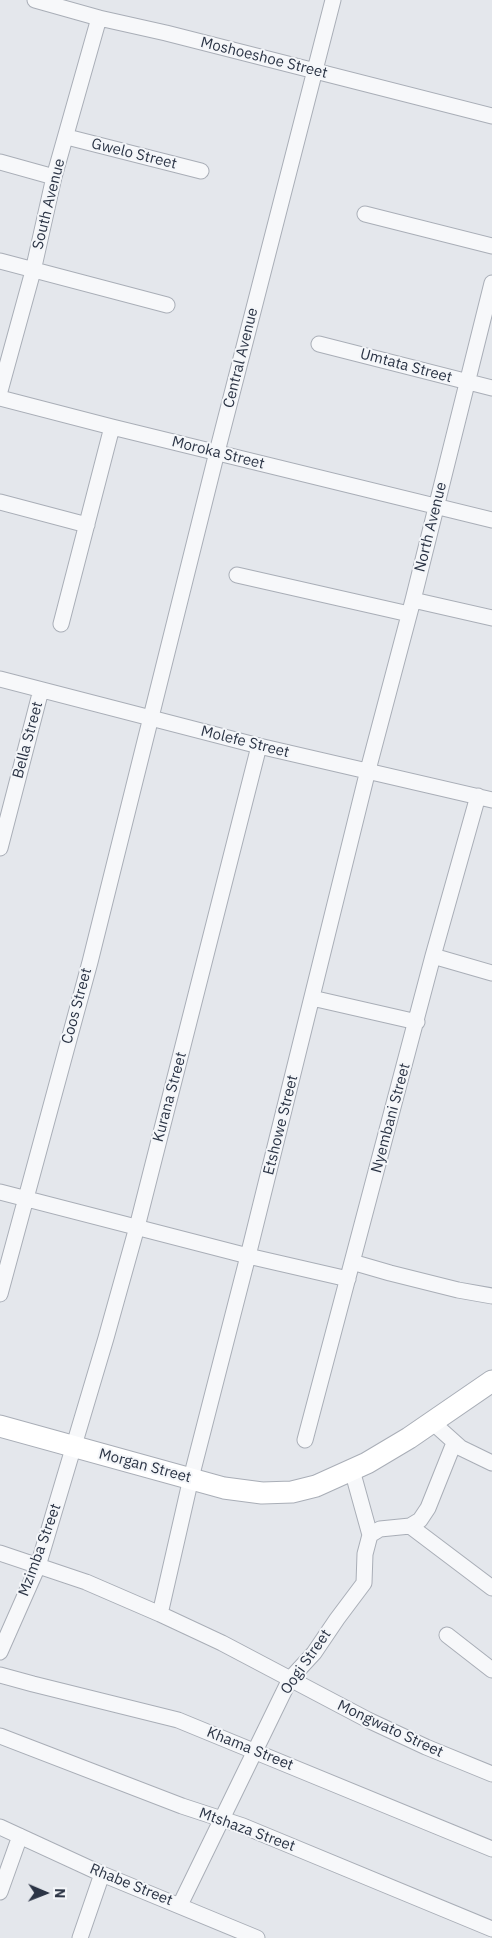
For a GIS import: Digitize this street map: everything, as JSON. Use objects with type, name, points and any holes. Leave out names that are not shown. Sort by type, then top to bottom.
[{"type":"street","name":"Moshoeshoe Street","points":[[35,0],[99,18],[166,33],[492,116]]},
{"type":"street","name":"Central Avenue","points":[[150,717],[333,0]]},
{"type":"street","name":"South Avenue","points":[[0,391],[32,271],[54,177],[67,137],[99,18]]},
{"type":"street","name":"Gwelo Street","points":[[67,137],[201,171]]},
{"type":"street","points":[[0,162],[54,177]]},
{"type":"street","points":[[365,214],[492,246]]},
{"type":"street","points":[[0,261],[32,271],[167,305]]},
{"type":"street","name":"North Avenue","points":[[368,770],[492,285]]},
{"type":"street","name":"Umtata Street","points":[[319,344],[492,388]]},
{"type":"street","name":"Moroka Street","points":[[0,398],[112,428],[217,452],[436,508],[492,520]]},
{"type":"street","points":[[61,624],[112,428]]},
{"type":"street","points":[[0,502],[87,524]]},
{"type":"street","points":[[237,575],[411,607],[492,618]]},
{"type":"street","name":"Molefe Street","points":[[0,679],[259,746],[485,798]]},
{"type":"street","name":"Bella Street","points":[[0,848],[41,690]]},
{"type":"street","name":"Coos Street","points":[[0,1294],[90,962],[150,717]]},
{"type":"street","name":"Kurana Street","points":[[75,1446],[137,1227],[259,746]]},
{"type":"street","name":"Etshowe Street","points":[[160,1614],[191,1478],[368,770]]},
{"type":"street","name":"Nyembani Street","points":[[305,1440],[433,956],[485,798]]},
{"type":"street","points":[[433,956],[492,973]]},
{"type":"street","points":[[312,998],[417,1022]]},
{"type":"street","points":[[0,1192],[248,1256],[348,1279]]},
{"type":"street","points":[[352,1262],[390,1274],[492,1296]]},
{"type":"street","name":"Morgan Street","points":[[0,1426],[240,1490],[262,1493],[292,1492],[316,1486],[388,1451],[492,1381]]},
{"type":"street","points":[[432,1422],[454,1443],[469,1453],[492,1462]]},
{"type":"street","points":[[370,1535],[380,1529],[410,1526],[420,1520],[428,1508],[454,1443]]},
{"type":"street","name":"Mzimba Street","points":[[0,1652],[38,1566],[75,1446]]},
{"type":"street","name":"Oogi Street","points":[[180,1905],[290,1679],[314,1653],[362,1587],[366,1547],[370,1535],[352,1470]]},
{"type":"street","points":[[410,1526],[492,1588]]},
{"type":"street","name":"Mongwato Street","points":[[0,1553],[86,1582],[160,1614],[368,1720],[426,1747],[492,1774]]},
{"type":"street","points":[[446,1635],[492,1670]]},
{"type":"street","name":"Khama Street","points":[[0,1674],[178,1720],[492,1849]]},
{"type":"street","name":"Mtshaza Street","points":[[0,1736],[110,1779],[243,1826],[492,1929]]},
{"type":"street","name":"Rhabe Street","points":[[0,1826],[102,1874],[257,1938]]},
{"type":"street","points":[[0,1892],[20,1836]]},
{"type":"street","points":[[80,1938],[102,1874]]}]
